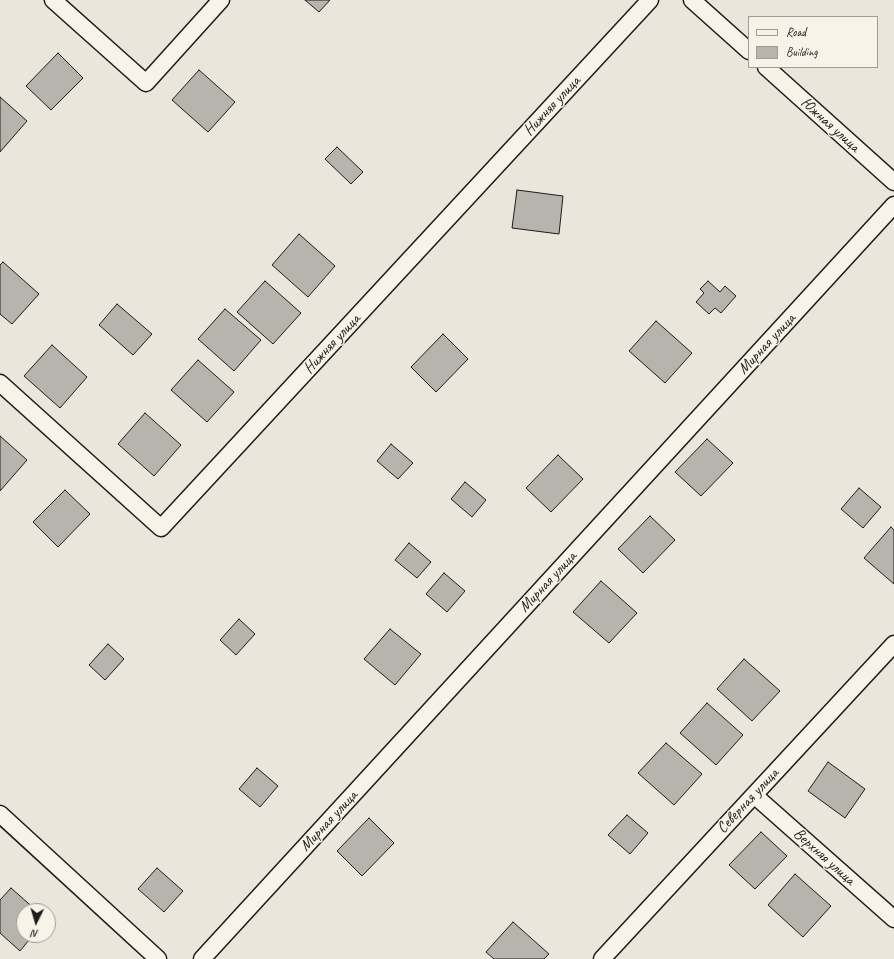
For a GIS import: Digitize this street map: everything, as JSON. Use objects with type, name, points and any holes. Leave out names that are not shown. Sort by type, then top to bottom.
[{"type":"street","points":[[53,0],[146,83],[221,0]]},
{"type":"street","name":"Нижняя улица","points":[[0,383],[161,528],[650,0]]},
{"type":"street","points":[[692,0],[748,50]]},
{"type":"street","name":"Южная улица","points":[[767,68],[894,182]]},
{"type":"street","name":"Мирная улица","points":[[202,959],[894,205]]},
{"type":"street","name":"Северная улица","points":[[602,959],[894,644]]},
{"type":"street","name":"Верхняя улица","points":[[754,795],[894,920]]},
{"type":"street","points":[[0,814],[158,959]]},
{"type":"building","points":[[305,0],[330,0],[319,12]]},
{"type":"building","points":[[58,53],[83,78],[51,110],[26,86]]},
{"type":"building","points":[[199,70],[235,102],[208,132],[172,100]]},
{"type":"building","points":[[0,97],[27,121],[0,152]]},
{"type":"building","points":[[337,147],[363,172],[351,184],[325,159]]},
{"type":"building","points":[[517,190],[563,196],[559,234],[512,228]]},
{"type":"building","points":[[299,234],[335,266],[308,297],[272,265]]},
{"type":"building","points":[[3,262],[39,294],[12,324],[0,314],[0,265]]},
{"type":"building","points":[[265,281],[301,313],[273,344],[237,312]]},
{"type":"building","points":[[708,281],[720,292],[725,286],[736,296],[721,313],[715,308],[709,314],[696,302],[704,293],[700,289]]},
{"type":"building","points":[[117,304],[152,334],[133,355],[99,325]]},
{"type":"building","points":[[225,309],[261,340],[234,371],[198,339]]},
{"type":"building","points":[[656,321],[692,353],[665,383],[629,351]]},
{"type":"building","points":[[443,334],[468,359],[436,392],[411,367]]},
{"type":"building","points":[[52,345],[87,377],[60,408],[24,376]]},
{"type":"building","points":[[198,360],[234,392],[207,422],[171,390]]},
{"type":"building","points":[[145,413],[181,445],[154,476],[118,444]]},
{"type":"building","points":[[0,436],[27,460],[0,491]]},
{"type":"building","points":[[707,439],[733,463],[701,496],[675,472]]},
{"type":"building","points":[[391,444],[413,463],[398,479],[377,461]]},
{"type":"building","points":[[558,455],[583,479],[551,512],[526,488]]},
{"type":"building","points":[[465,482],[486,500],[472,517],[451,499]]},
{"type":"building","points":[[859,488],[881,507],[863,528],[841,509]]},
{"type":"building","points":[[65,490],[90,514],[58,547],[33,522]]},
{"type":"building","points":[[650,516],[675,540],[643,573],[618,549]]},
{"type":"building","points":[[891,527],[894,530],[894,584],[864,558]]},
{"type":"building","points":[[409,543],[431,562],[417,578],[395,560]]},
{"type":"building","points":[[444,573],[465,591],[447,612],[426,594]]},
{"type":"building","points":[[601,581],[637,613],[609,643],[573,612]]},
{"type":"building","points":[[239,619],[255,634],[236,655],[220,640]]},
{"type":"building","points":[[390,629],[421,654],[395,685],[364,659]]},
{"type":"building","points":[[108,644],[124,659],[105,680],[89,665]]},
{"type":"building","points":[[744,659],[780,691],[752,721],[717,689]]},
{"type":"building","points":[[707,703],[743,735],[716,765],[680,733]]},
{"type":"building","points":[[666,743],[702,774],[674,805],[638,773]]},
{"type":"building","points":[[828,762],[865,789],[845,818],[808,791]]},
{"type":"building","points":[[257,768],[278,786],[260,807],[239,789]]},
{"type":"building","points":[[627,815],[648,833],[630,854],[608,835]]},
{"type":"building","points":[[369,818],[394,843],[362,876],[337,851]]},
{"type":"building","points":[[761,832],[787,856],[755,889],[729,865]]},
{"type":"building","points":[[157,868],[183,891],[164,912],[138,889]]},
{"type":"building","points":[[795,874],[831,906],[803,937],[768,905]]},
{"type":"building","points":[[11,888],[28,903],[16,903],[16,943],[26,943],[20,951],[0,933],[0,900]]},
{"type":"building","points":[[513,922],[549,954],[544,959],[494,959],[486,952]]}]
